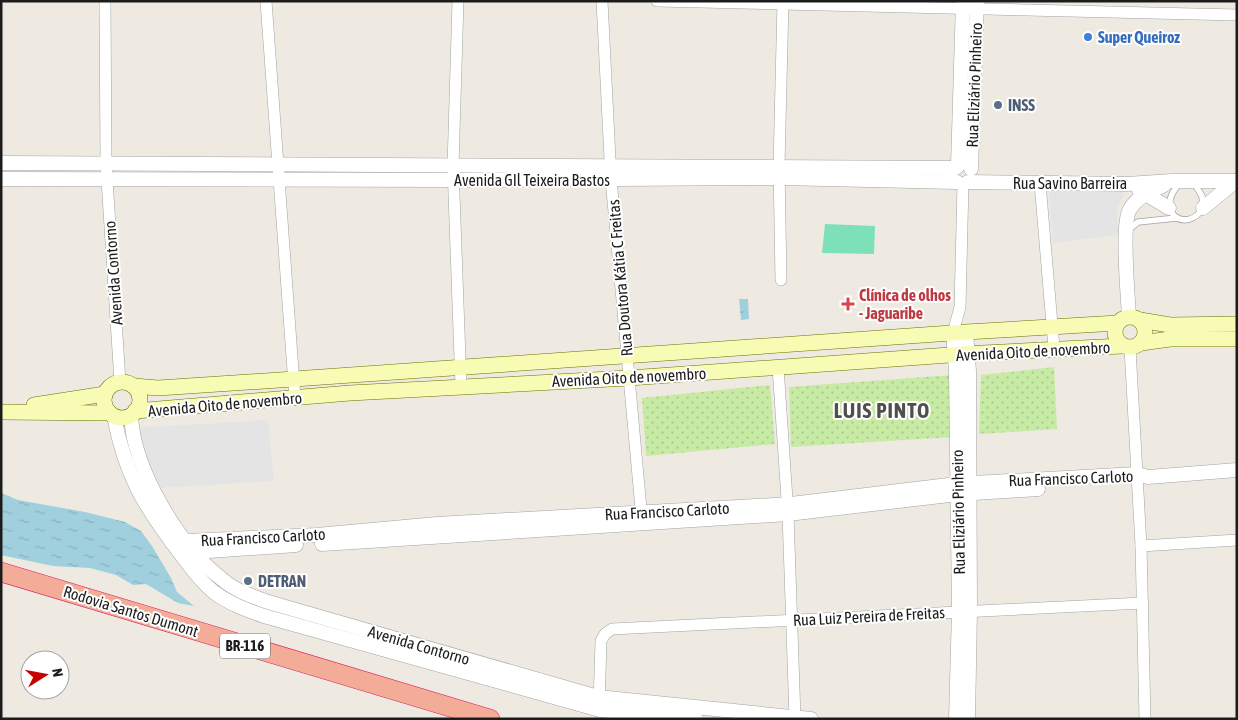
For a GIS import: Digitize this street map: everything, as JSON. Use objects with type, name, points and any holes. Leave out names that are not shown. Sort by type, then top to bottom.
[{"type":"highway","name":"Rodovia Santos Dumont","points":[[1,572],[464,715],[490,719]]},
{"type":"main road","name":"Avenida Oito de novembro","points":[[127,384],[158,388],[1053,327],[1129,320],[1170,325],[1237,324]]},
{"type":"main road","points":[[1129,320],[1143,324],[1146,334],[1131,346],[1116,338],[1115,328],[1129,320]]},
{"type":"main road","name":"Avenida Oito de novembro","points":[[133,413],[350,393],[629,378],[1054,348],[1131,346],[1170,339],[1237,339]]},
{"type":"main road","points":[[757,347],[759,369]]},
{"type":"main road","points":[[524,362],[526,383]]},
{"type":"main road","points":[[349,374],[350,393]]},
{"type":"main road","points":[[1,411],[112,414],[126,417],[133,413],[140,401],[137,391],[127,384],[110,386],[105,394],[105,404],[112,414]]},
{"type":"main road","points":[[1,411],[105,394]]},
{"type":"street","name":"Avenida Contorno","points":[[105,1],[106,164],[127,384]]},
{"type":"street","points":[[266,1],[295,398]]},
{"type":"street","points":[[458,1],[454,173],[461,386]]},
{"type":"street","name":"Rua Doutora Kátia C Freitas","points":[[602,1],[611,173],[642,518]]},
{"type":"street","points":[[657,1],[970,5],[1237,15]]},
{"type":"street","points":[[781,280],[779,172],[783,3]]},
{"type":"street","name":"Rua Eliziário Pinheiro","points":[[968,719],[964,611],[962,354],[959,332],[970,5]]},
{"type":"street","name":"Avenida GIl Teixeira Bastos","points":[[1,163],[106,164],[279,172],[779,172],[964,175]]},
{"type":"street","name":"Avenida GIl Teixeira Bastos","points":[[1,179],[107,180],[279,172]]},
{"type":"street","name":"Rua Savino Barreira","points":[[964,175],[1144,175],[1182,181]]},
{"type":"street","name":"Rua Savino Barreira","points":[[964,175],[1040,184],[1236,181]]},
{"type":"street","name":"Rua Savino Barreira","points":[[1129,320],[1126,233],[1128,211],[1138,199],[1146,194],[1182,181]]},
{"type":"street","points":[[1203,208],[1236,181]]},
{"type":"street","points":[[1040,184],[1054,348]]},
{"type":"street","points":[[1128,184],[1173,213]]},
{"type":"street","points":[[1131,346],[1141,478],[1145,719]]},
{"type":"street","points":[[778,367],[787,509],[795,718]]},
{"type":"street","name":"Avenida Contorno","points":[[133,413],[132,426],[136,448],[146,475],[183,547]]},
{"type":"street","name":"Avenida Contorno","points":[[112,414],[130,476],[154,520],[224,581],[266,609],[599,704],[696,719]]},
{"type":"street","name":"Rua Francisco Carloto","points":[[183,547],[787,509],[963,489],[1237,470]]},
{"type":"street","points":[[1141,546],[1237,540]]},
{"type":"street","name":"Rua Luiz Pereira de Freitas","points":[[599,704],[600,641],[604,634],[612,629],[1143,602]]},
{"type":"street","name":"Rua Eliziário Pinheiro","points":[[956,719],[964,611]]},
{"type":"street","name":"Avenida Contorno","points":[[599,704],[811,719]]},
{"type":"lane","points":[[1182,181],[1199,189],[1203,208],[1194,217],[1182,220],[1173,213],[1169,202],[1173,191],[1182,181]]},
{"type":"lane","points":[[1126,233],[1138,222],[1173,213]]},
{"type":"green space","points":[[825,224],[875,226],[874,254],[822,253]]},
{"type":"green space","points":[[1054,367],[1057,429],[979,434],[981,375]]},
{"type":"green space","points":[[953,375],[952,437],[791,447],[789,387]]},
{"type":"green space","points":[[770,385],[775,444],[646,456],[642,398]]},
{"type":"shaded area","points":[[1049,190],[1123,192],[1123,197],[1117,207],[1118,235],[1053,243]]},
{"type":"shaded area","points":[[268,420],[274,481],[157,488],[138,428]]},
{"type":"water","points":[[739,299],[748,299],[749,319],[741,320]]},
{"type":"water","points":[[1,493],[18,500],[85,512],[125,522],[141,531],[171,578],[177,592],[194,606],[178,603],[146,584],[133,585],[116,575],[90,568],[53,566],[1,555]]},
{"type":"place","name":"Super Queiroz","points":[[1088,37]]},
{"type":"place","name":"INSS","points":[[998,105]]},
{"type":"place","name":"Clínica de olhos - Jaguaribe","points":[[848,304]]},
{"type":"place","name":"DETRAN","points":[[248,581]]},
{"type":"district","name":"LUIS PINTO","points":[[882,411]]}]
